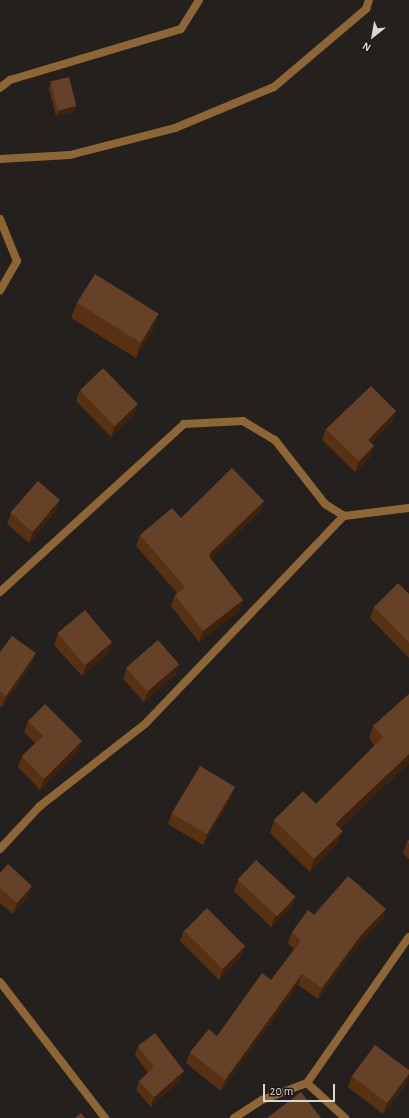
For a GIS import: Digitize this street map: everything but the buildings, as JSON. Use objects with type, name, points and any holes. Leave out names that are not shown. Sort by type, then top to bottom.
[{"type":"street","points":[[0,88],[10,80],[181,29],[199,0]]},
{"type":"street","points":[[0,159],[70,155],[175,128],[274,87],[366,9],[369,0]]},
{"type":"street","points":[[0,219],[17,262],[0,291]]},
{"type":"street","points":[[0,592],[184,424],[243,421],[275,440],[325,504],[344,516]]},
{"type":"street","points":[[0,849],[40,806],[145,724],[344,516],[409,508]]},
{"type":"street","points":[[234,1118],[262,1100],[307,1083],[409,937]]},
{"type":"street","points":[[0,982],[106,1118]]},
{"type":"street","points":[[307,1083],[345,1118]]}]
